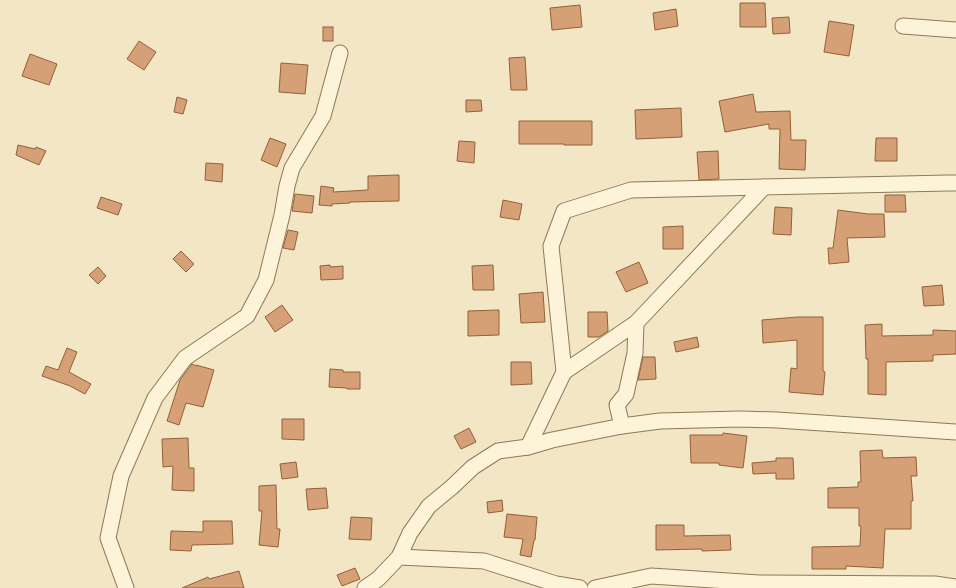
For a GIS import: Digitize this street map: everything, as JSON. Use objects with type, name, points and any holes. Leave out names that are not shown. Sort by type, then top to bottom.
[{"type":"street","points":[[903,26],[956,30]]},
{"type":"street","points":[[126,588],[108,538],[121,476],[155,398],[185,358],[247,316],[266,280],[292,168],[323,116],[340,53]]},
{"type":"street","points":[[564,372],[551,246],[564,211],[631,190],[956,183]]},
{"type":"street","points":[[528,447],[564,372],[636,323],[764,187]]},
{"type":"street","points":[[622,426],[617,406],[626,394],[635,353],[636,323]]},
{"type":"street","points":[[546,409],[552,440]]},
{"type":"street","points":[[365,588],[378,579],[399,557],[410,533],[429,506],[473,467],[498,451],[528,447],[552,440],[622,426],[660,421],[740,419],[777,420],[956,432]]},
{"type":"street","points":[[399,557],[484,561],[556,584],[580,588]]},
{"type":"street","points":[[595,588],[621,585],[651,576],[759,583],[860,586],[935,584],[956,588]]},
{"type":"building","points":[[740,3],[765,3],[766,27],[740,27]]},
{"type":"building","points":[[580,5],[582,27],[552,30],[550,8]]},
{"type":"building","points":[[676,9],[678,26],[655,30],[653,13]]},
{"type":"building","points":[[789,17],[790,33],[773,34],[772,18]]},
{"type":"building","points":[[829,21],[854,25],[849,56],[824,52]]},
{"type":"building","points":[[323,27],[333,27],[333,41],[323,41]]},
{"type":"building","points":[[139,41],[156,52],[144,70],[127,59]]},
{"type":"building","points":[[30,54],[57,64],[49,85],[22,76]]},
{"type":"building","points":[[525,57],[527,90],[511,90],[509,58]]},
{"type":"building","points":[[281,63],[308,65],[305,94],[279,92]]},
{"type":"building","points":[[753,94],[756,112],[790,111],[791,140],[806,140],[805,170],[779,169],[780,129],[769,129],[769,124],[725,132],[719,101]]},
{"type":"building","points":[[177,97],[187,100],[183,114],[174,112]]},
{"type":"building","points":[[466,100],[481,100],[482,111],[466,112]]},
{"type":"building","points":[[681,108],[682,137],[636,139],[635,110]]},
{"type":"building","points":[[519,121],[592,121],[592,145],[519,144]]},
{"type":"building","points":[[270,138],[286,144],[277,167],[261,160]]},
{"type":"building","points":[[876,138],[897,138],[897,161],[875,161]]},
{"type":"building","points":[[459,141],[475,142],[474,163],[457,161]]},
{"type":"building","points":[[18,145],[35,149],[36,147],[46,151],[39,165],[16,155]]},
{"type":"building","points":[[718,151],[719,179],[699,180],[697,152]]},
{"type":"building","points":[[206,163],[223,164],[222,182],[205,180]]},
{"type":"building","points":[[399,175],[399,201],[350,202],[332,204],[332,206],[319,205],[321,186],[334,188],[333,192],[368,190],[368,176]]},
{"type":"building","points":[[295,194],[314,196],[312,213],[292,211]]},
{"type":"building","points":[[885,195],[905,195],[906,212],[885,212]]},
{"type":"building","points":[[101,197],[122,204],[118,215],[97,208]]},
{"type":"building","points":[[503,200],[522,204],[519,220],[500,217]]},
{"type":"building","points":[[775,207],[792,208],[791,235],[773,234]]},
{"type":"building","points":[[838,210],[868,214],[884,214],[885,237],[847,238],[849,262],[829,264],[828,248],[833,248]]},
{"type":"building","points":[[683,226],[683,249],[663,249],[663,227]]},
{"type":"building","points":[[288,230],[298,232],[294,250],[283,248]]},
{"type":"building","points":[[181,251],[194,264],[186,272],[173,259]]},
{"type":"building","points":[[639,262],[648,283],[626,292],[616,272]]},
{"type":"building","points":[[330,265],[330,267],[343,266],[343,279],[321,280],[320,266]]},
{"type":"building","points":[[493,265],[494,290],[473,290],[472,266]]},
{"type":"building","points":[[98,267],[106,276],[98,284],[89,275]]},
{"type":"building","points":[[942,285],[944,305],[924,306],[922,287]]},
{"type":"building","points":[[543,292],[545,322],[521,323],[519,294]]},
{"type":"building","points":[[282,305],[293,320],[275,332],[265,317]]},
{"type":"building","points":[[499,310],[499,335],[468,336],[468,311]]},
{"type":"building","points":[[588,312],[607,312],[608,331],[599,337],[588,337]]},
{"type":"building","points":[[797,317],[823,317],[823,371],[825,372],[823,395],[789,392],[791,368],[797,369],[797,340],[763,343],[762,320]]},
{"type":"building","points":[[882,324],[882,336],[933,335],[933,330],[956,331],[956,354],[933,355],[933,361],[886,362],[886,395],[868,394],[868,359],[866,359],[865,325]]},
{"type":"building","points":[[697,337],[699,347],[676,352],[674,342]]},
{"type":"building","points":[[67,348],[77,352],[69,372],[91,384],[85,394],[70,386],[42,376],[46,366],[58,370]]},
{"type":"building","points":[[643,357],[655,357],[656,379],[638,380]]},
{"type":"building","points":[[511,362],[531,362],[532,384],[511,385]]},
{"type":"building","points":[[192,364],[214,370],[203,407],[186,403],[179,425],[167,421],[180,380]]},
{"type":"building","points":[[330,369],[343,370],[343,372],[360,372],[360,389],[329,387]]},
{"type":"building","points":[[282,419],[304,419],[304,440],[282,439]]},
{"type":"building","points":[[469,428],[476,442],[461,449],[454,436]]},
{"type":"building","points":[[723,433],[747,436],[743,468],[719,465],[719,463],[691,463],[690,435],[723,435]]},
{"type":"building","points":[[188,438],[189,468],[194,468],[194,491],[172,490],[173,466],[163,467],[162,439]]},
{"type":"building","points":[[882,450],[883,458],[916,457],[917,476],[911,476],[913,501],[911,501],[911,529],[885,529],[883,568],[846,566],[846,569],[812,569],[812,547],[860,546],[861,526],[859,526],[859,508],[828,508],[828,488],[858,487],[858,482],[861,482],[860,451]]},
{"type":"building","points":[[776,458],[793,458],[794,479],[776,479],[776,473],[753,474],[752,463],[776,461]]},
{"type":"building","points":[[296,462],[298,477],[282,479],[280,464]]},
{"type":"building","points":[[276,485],[277,529],[280,529],[278,547],[259,545],[262,511],[259,511],[259,486]]},
{"type":"building","points":[[326,488],[328,508],[308,510],[306,489]]},
{"type":"building","points":[[502,500],[503,511],[488,513],[487,502]]},
{"type":"building","points":[[507,514],[537,517],[535,540],[531,557],[520,555],[523,539],[504,537]]},
{"type":"building","points":[[351,517],[372,518],[371,540],[349,539]]},
{"type":"building","points":[[203,521],[232,521],[233,544],[192,545],[191,551],[170,550],[171,531],[203,532]]},
{"type":"building","points":[[656,525],[684,525],[684,536],[730,535],[731,550],[656,550]]},
{"type":"building","points":[[355,568],[360,579],[342,586],[337,575]]},
{"type":"building","points":[[239,571],[244,588],[182,588],[208,577],[209,579]]}]
